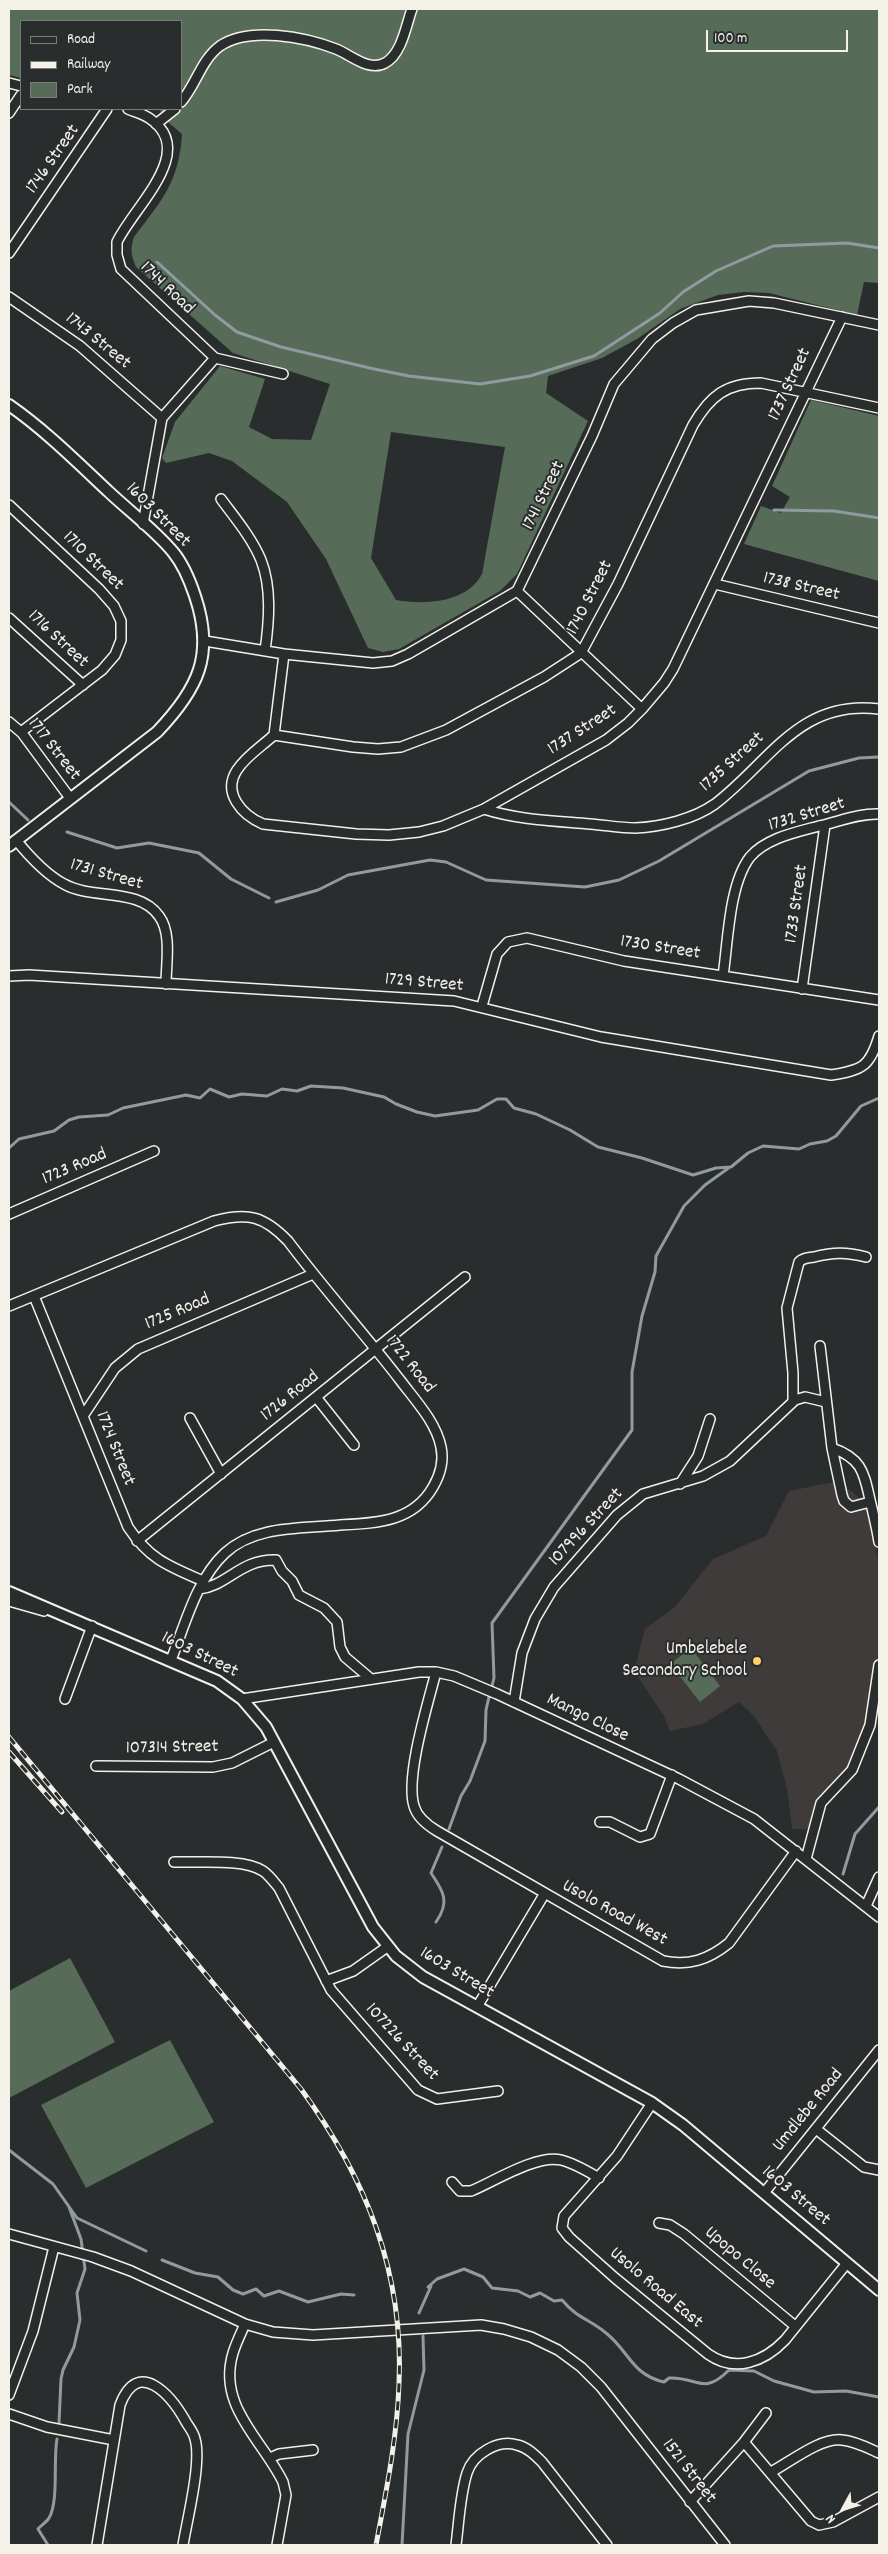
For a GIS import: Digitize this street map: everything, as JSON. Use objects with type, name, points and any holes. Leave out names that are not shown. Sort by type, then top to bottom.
[{"type":"street","points":[[182,100],[209,57],[220,46],[235,38],[259,35],[283,37],[334,48],[371,65],[387,62],[394,56],[400,44],[412,9]]},
{"type":"street","points":[[9,113],[20,96]]},
{"type":"street","name":"1746 Street","points":[[9,253],[106,110]]},
{"type":"street","name":"1744 Road","points":[[130,110],[148,117],[156,124],[169,142],[169,155],[162,172],[123,230],[118,242],[117,255],[121,269],[215,358],[283,374]]},
{"type":"street","points":[[156,124],[174,110]]},
{"type":"street","name":"1743 Street","points":[[9,297],[80,346],[162,418]]},
{"type":"street","name":"1741 Street","points":[[517,591],[592,436],[614,384],[652,338],[696,310],[749,301],[774,303],[879,326]]},
{"type":"street","name":"1737 Street","points":[[274,735],[245,761],[233,779],[232,791],[234,800],[251,819],[263,824],[356,834],[389,835],[419,832],[444,826],[484,809],[606,740],[628,724],[664,683],[715,584],[842,317]]},
{"type":"street","points":[[143,524],[162,418],[215,358]]},
{"type":"street","name":"1740 Street","points":[[274,735],[353,747],[378,749],[400,747],[446,730],[544,677],[581,653],[618,584],[703,408],[715,396],[731,387],[746,383],[761,383],[879,408]]},
{"type":"street","name":"1603 Street","points":[[9,405],[52,438],[173,552],[189,579],[201,613],[206,641],[194,682],[186,698],[157,732],[12,843]]},
{"type":"street","points":[[221,499],[246,533],[261,560],[269,604],[265,651]]},
{"type":"street","name":"1710 Street","points":[[9,505],[99,589],[114,606],[121,621],[120,640],[114,655],[102,670],[21,732]]},
{"type":"street","name":"1738 Street","points":[[715,584],[879,623]]},
{"type":"street","points":[[206,641],[284,654],[373,663],[392,660],[517,591],[581,653],[642,708]]},
{"type":"street","name":"1716 Street","points":[[9,618],[83,685]]},
{"type":"street","points":[[274,735],[284,654]]},
{"type":"street","name":"1735 Street","points":[[484,809],[501,814],[564,822],[634,828],[659,825],[700,812],[714,804],[809,720],[820,715],[850,708],[879,709]]},
{"type":"street","name":"1717 Street","points":[[9,722],[21,732],[70,798]]},
{"type":"street","name":"1732 Street","points":[[723,976],[735,895],[751,856],[774,840],[825,825],[866,815],[879,814]]},
{"type":"street","name":"1733 Street","points":[[802,989],[825,825]]},
{"type":"street","name":"1731 Street","points":[[12,843],[64,884],[139,901],[160,916],[166,934],[166,984]]},
{"type":"street","name":"1730 Street","points":[[482,1006],[497,954],[508,942],[528,938],[624,961],[879,1000]]},
{"type":"street","name":"1729 Street","points":[[9,976],[29,975],[454,1001],[482,1006],[601,1037],[831,1074],[852,1072],[864,1066],[874,1052],[879,1036]]},
{"type":"street","name":"1723 Road","points":[[9,1214],[154,1151]]},
{"type":"street","name":"1722 Road","points":[[9,1306],[226,1218],[246,1216],[266,1221],[288,1241],[376,1349],[418,1404],[437,1434],[441,1447],[441,1470],[430,1493],[413,1510],[391,1520],[283,1530],[252,1536],[226,1552],[201,1585],[171,1660]]},
{"type":"street","points":[[826,1402],[805,1397],[793,1401],[793,1373],[787,1308],[802,1259],[828,1253],[844,1252],[866,1257]]},
{"type":"street","name":"1725 Road","points":[[83,1416],[115,1368],[138,1349],[313,1274]]},
{"type":"street","name":"1726 Road","points":[[137,1541],[465,1277]]},
{"type":"street","name":"1724 Street","points":[[34,1296],[118,1506],[137,1541],[145,1550],[164,1564],[201,1585]]},
{"type":"street","points":[[820,1346],[832,1448],[844,1501],[851,1506],[870,1502]]},
{"type":"street","points":[[316,1397],[354,1445]]},
{"type":"street","name":"107996 Street","points":[[514,1702],[522,1653],[528,1633],[554,1587],[587,1549],[634,1500],[643,1494],[703,1476],[730,1461],[785,1411],[793,1401]]},
{"type":"street","points":[[190,1418],[221,1474]]},
{"type":"street","points":[[680,1484],[698,1456],[710,1419]]},
{"type":"street","points":[[832,1448],[845,1452],[854,1459],[866,1476],[879,1542]]},
{"type":"street","points":[[201,1585],[212,1586],[246,1565],[262,1560],[276,1560],[282,1571],[292,1581],[299,1595],[324,1608],[337,1622],[340,1647],[345,1657],[371,1679]]},
{"type":"street","name":"1603 Street","points":[[9,1592],[217,1681],[242,1699],[266,1727],[373,1927],[387,1947],[423,1977],[652,2103],[683,2125],[879,2290]]},
{"type":"street","points":[[9,1601],[46,1611],[52,1610]]},
{"type":"street","points":[[65,1699],[92,1626]]},
{"type":"street","points":[[806,1859],[821,1803],[852,1770],[865,1740],[873,1713],[879,1666]]},
{"type":"street","name":"Mango Close","points":[[242,1699],[371,1679],[436,1672],[454,1676],[672,1775],[754,1819],[879,1917]]},
{"type":"street","name":"Usolo Road West","points":[[436,1672],[416,1760],[412,1795],[414,1806],[419,1816],[437,1831],[663,1961],[680,1964],[690,1963],[718,1952],[728,1944],[796,1851]]},
{"type":"street","name":"107314 Street","points":[[96,1766],[219,1767],[232,1764],[274,1742]]},
{"type":"street","points":[[600,1822],[610,1822],[640,1837],[646,1837],[650,1834],[672,1775]]},
{"type":"street","name":"107226 Street","points":[[174,1862],[246,1864],[262,1870],[279,1888],[337,1998],[418,2090],[438,2099],[498,2091]]},
{"type":"street","points":[[866,1906],[879,1877]]},
{"type":"street","name":"Usolo Road West","points":[[477,2007],[545,1893]]},
{"type":"street","points":[[326,1980],[353,1970],[387,1947]]},
{"type":"street","name":"Umdlebe Road","points":[[764,2193],[879,2050]]},
{"type":"street","name":"Usolo Road East","points":[[652,2103],[632,2136],[599,2178],[564,2216],[562,2224],[564,2232],[708,2354],[725,2363],[737,2365],[751,2363],[780,2345],[847,2264]]},
{"type":"street","points":[[816,2128],[864,2167],[879,2170]]},
{"type":"street","points":[[452,2182],[457,2190],[470,2192],[537,2162],[551,2159],[570,2162],[599,2178]]},
{"type":"street","name":"Upopo Close","points":[[660,2224],[670,2225],[684,2234],[795,2326]]},
{"type":"street","name":"1521 Street","points":[[9,2234],[93,2257],[131,2270],[245,2324],[294,2335],[454,2326],[504,2328],[558,2350],[601,2387],[725,2545]]},
{"type":"street","points":[[9,2395],[33,2331],[54,2247]]},
{"type":"street","points":[[245,2324],[233,2354],[230,2374],[231,2393],[236,2410],[270,2458],[283,2482],[286,2495],[277,2545]]},
{"type":"street","points":[[97,2545],[114,2440],[125,2393],[131,2386],[140,2383],[151,2383],[160,2387],[169,2396],[195,2438],[197,2456],[183,2545]]},
{"type":"street","points":[[9,2414],[48,2427],[114,2440]]},
{"type":"street","points":[[690,2502],[744,2442],[766,2414]]},
{"type":"street","points":[[772,2472],[821,2444],[836,2439],[847,2440],[879,2453]]},
{"type":"street","points":[[744,2442],[772,2472],[803,2513],[811,2521],[819,2525],[833,2522],[879,2497]]},
{"type":"street","points":[[456,2545],[468,2471],[483,2452],[498,2444],[516,2444],[529,2450],[542,2462],[607,2545]]},
{"type":"street","points":[[270,2458],[279,2454],[313,2450]]},
{"type":"shaded area","name":"Umbelebele Secondary School","points":[[839,1481],[864,1502],[870,1519],[879,1566],[879,1645],[870,1718],[847,1771],[821,1795],[811,1829],[792,1829],[787,1789],[777,1751],[753,1715],[739,1702],[703,1724],[670,1731],[664,1716],[634,1671],[645,1629],[675,1607],[713,1559],[766,1536],[789,1491]]},
{"type":"green space","points":[[9,9],[879,9],[879,283],[864,282],[857,315],[769,293],[744,292],[718,295],[680,309],[637,339],[602,358],[548,376],[546,393],[588,421],[517,574],[500,591],[399,649],[383,652],[368,648],[326,559],[287,502],[232,461],[209,453],[166,463],[162,458],[175,422],[220,366],[265,379],[249,427],[272,439],[311,440],[330,384],[233,353],[136,267],[132,252],[134,237],[167,190],[173,178],[180,151],[182,134],[169,123],[160,110],[182,110],[182,20],[20,20],[20,78],[9,75]],"holes":[[[391,432],[505,447],[482,574],[475,584],[466,591],[444,600],[432,602],[396,600],[371,558]]]},
{"type":"green space","points":[[811,400],[879,416],[879,581],[744,544],[761,506],[781,513],[790,497],[772,486]]},
{"type":"green space","points":[[691,1648],[720,1686],[700,1702],[670,1664]]},
{"type":"green space","points":[[70,1958],[115,2042],[9,2098],[9,1991]]},
{"type":"green space","points":[[170,2040],[214,2122],[86,2188],[41,2105]]},
{"type":"waterway","points":[[157,262],[215,315],[237,332],[281,347],[374,369],[409,376],[480,384],[530,376],[594,356],[660,313],[683,292],[716,271],[773,246],[847,243],[879,248]]},
{"type":"waterway","points":[[774,510],[834,511],[879,518]]},
{"type":"waterway","points":[[276,902],[318,890],[348,875],[430,860],[446,862],[486,880],[585,887],[619,880],[659,861],[809,771],[859,758],[879,757]]},
{"type":"waterway","points":[[9,802],[28,820]]},
{"type":"waterway","points":[[67,832],[117,848],[149,843],[199,853],[231,879],[269,898]]},
{"type":"waterway","points":[[9,1148],[19,1139],[54,1131],[69,1120],[79,1117],[108,1115],[123,1108],[186,1095],[200,1098],[210,1089],[229,1097],[242,1094],[267,1096],[282,1089],[297,1091],[311,1086],[343,1088],[384,1097],[417,1112],[435,1116],[478,1110],[497,1099],[506,1099],[514,1108],[536,1114],[570,1130],[598,1147],[642,1158],[693,1175],[716,1168],[731,1167],[748,1153],[763,1146],[799,1149],[810,1144],[827,1141],[836,1136],[861,1106],[879,1098]]},
{"type":"waterway","points":[[492,1686],[494,1678],[492,1623],[632,1430],[632,1372],[642,1316],[655,1272],[656,1256],[684,1206],[705,1185],[730,1167]]},
{"type":"waterway","points":[[449,1829],[485,1741],[486,1710],[489,1697]]},
{"type":"waterway","points":[[843,1874],[855,1834],[879,1807]]},
{"type":"waterway","points":[[436,1922],[443,1909],[444,1897],[431,1873],[442,1847]]},
{"type":"waterway","points":[[9,2150],[53,2184],[77,2218],[146,2251]]},
{"type":"waterway","points":[[59,2423],[61,2379],[63,2370],[74,2347],[80,2320],[77,2293],[85,2269],[81,2239],[69,2207]]},
{"type":"waterway","points":[[162,2260],[195,2273],[218,2277],[233,2290],[243,2294],[256,2289],[264,2296],[279,2291],[308,2302],[341,2294],[354,2295]]},
{"type":"waterway","points":[[428,2287],[437,2279],[464,2269],[483,2277],[492,2288],[518,2291],[530,2297],[540,2293],[554,2301],[562,2300],[578,2315],[600,2328],[614,2340],[645,2374],[653,2379],[664,2382],[669,2378],[679,2378],[706,2384],[720,2378],[729,2370],[754,2371],[774,2381],[814,2392],[846,2391],[879,2397]]},
{"type":"waterway","points":[[419,2313],[431,2286]]},
{"type":"waterway","points":[[402,2545],[408,2434],[424,2370],[423,2336]]},
{"type":"waterway","points":[[48,2545],[38,2529],[48,2519],[52,2511],[55,2491],[57,2439]]},
{"type":"railway","points":[[9,1737],[301,2089],[324,2123],[362,2192],[376,2228],[387,2265],[395,2303],[399,2343],[396,2425],[391,2465],[376,2545]]},
{"type":"railway","points":[[9,1752],[62,1812]]},
{"type":"place","name":"Umbelebele Secondary School","points":[[757,1661]]}]
